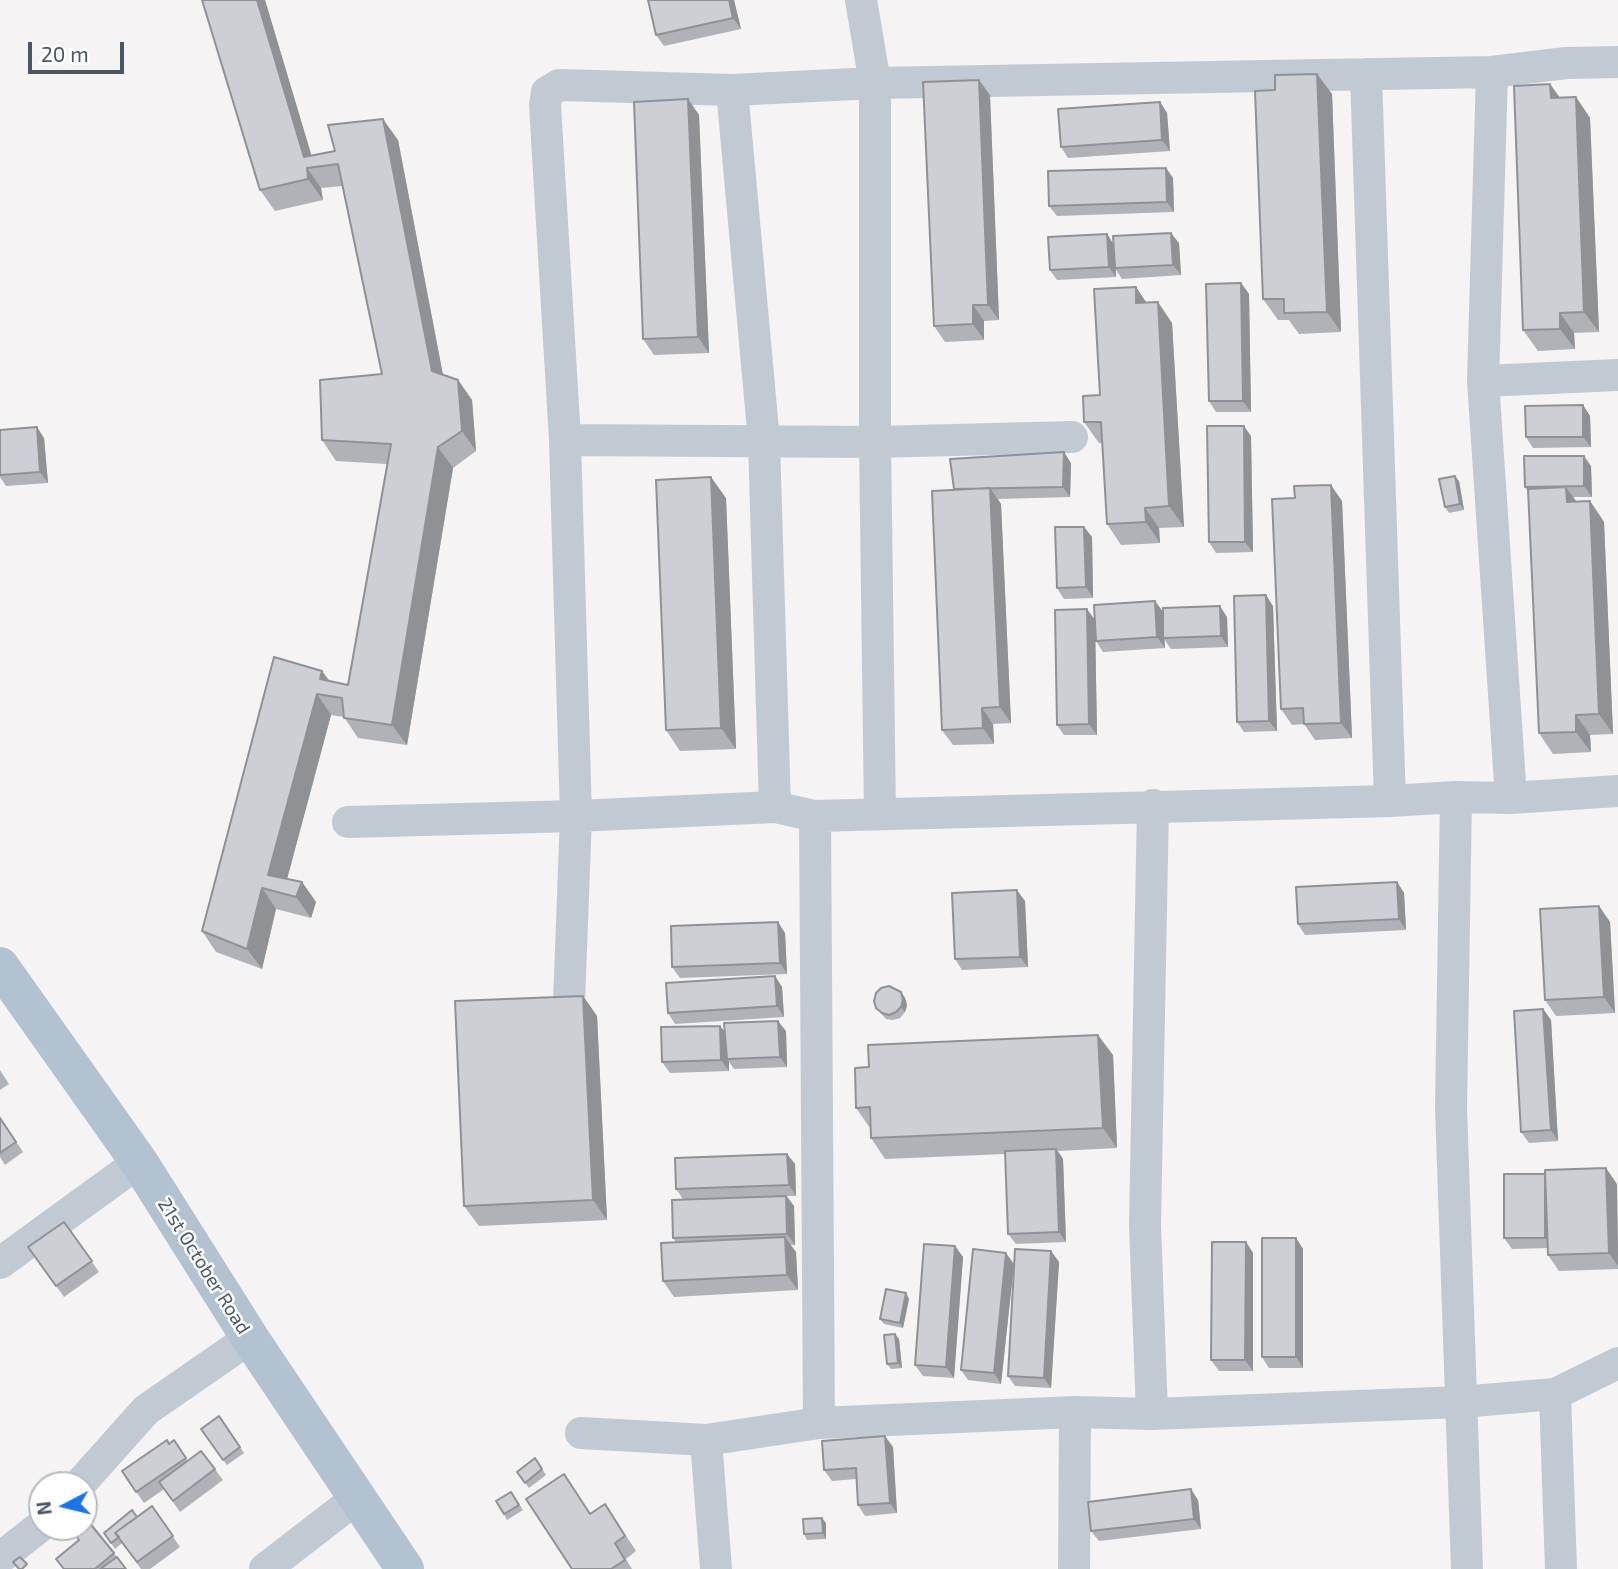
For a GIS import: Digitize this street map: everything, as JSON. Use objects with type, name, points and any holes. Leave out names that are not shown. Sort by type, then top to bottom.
[{"type":"main road","name":"21st October Road","points":[[0,966],[139,1162],[250,1338],[405,1569]]},
{"type":"street","points":[[861,0],[875,83],[875,442],[880,814]]},
{"type":"street","points":[[569,1002],[576,816],[565,440],[545,119],[547,92],[559,85],[732,90],[875,83],[1492,72],[1566,63],[1618,62]]},
{"type":"street","points":[[1492,72],[1483,381],[1511,798]]},
{"type":"street","points":[[1366,74],[1390,801]]},
{"type":"street","points":[[732,90],[764,441],[775,807]]},
{"type":"street","points":[[1483,381],[1618,375]]},
{"type":"street","points":[[565,440],[875,442],[1072,437]]},
{"type":"street","points":[[348,822],[775,807],[815,816],[1456,797],[1511,798],[1618,791]]},
{"type":"street","points":[[1456,797],[1451,1108],[1467,1569]]},
{"type":"street","points":[[1153,805],[1145,1225],[1153,1414]]},
{"type":"street","points":[[815,816],[819,1423]]},
{"type":"street","points":[[0,1263],[139,1162]]},
{"type":"street","points":[[92,1471],[146,1410],[250,1338]]},
{"type":"street","points":[[581,1433],[706,1440],[819,1423],[1075,1412],[1153,1414],[1461,1402],[1555,1394],[1618,1363]]},
{"type":"street","points":[[1555,1394],[1561,1569]]},
{"type":"street","points":[[1074,1569],[1075,1412]]},
{"type":"street","points":[[706,1440],[716,1569]]},
{"type":"street","points":[[265,1569],[357,1498]]},
{"type":"street","points":[[0,1558],[28,1536]]},
{"type":"building","points":[[202,0],[257,0],[304,157],[335,151],[328,125],[383,119],[432,371],[458,380],[462,431],[438,447],[392,725],[344,718],[342,698],[317,694],[268,875],[302,882],[296,897],[262,888],[247,949],[202,931],[274,657],[322,671],[320,679],[348,685],[391,444],[322,440],[320,380],[382,374],[338,164],[307,168],[308,179],[260,190]]},
{"type":"building","points":[[648,0],[729,0],[733,18],[656,35]]},
{"type":"building","points":[[1317,74],[1327,312],[1284,313],[1284,299],[1263,299],[1255,91],[1275,90],[1275,75]]},
{"type":"building","points":[[979,80],[988,305],[973,305],[973,324],[934,326],[923,82]]},
{"type":"building","points":[[1550,84],[1551,98],[1576,97],[1584,312],[1560,313],[1560,329],[1523,330],[1514,86]]},
{"type":"building","points":[[688,99],[698,337],[643,339],[634,102]]},
{"type":"building","points":[[1160,102],[1162,140],[1061,147],[1058,109]]},
{"type":"building","points":[[1166,168],[1167,202],[1049,206],[1048,171]]},
{"type":"building","points":[[1171,233],[1173,265],[1115,268],[1113,236]]},
{"type":"building","points":[[1107,234],[1109,267],[1050,270],[1048,237]]},
{"type":"building","points":[[1241,283],[1243,401],[1209,401],[1206,284]]},
{"type":"building","points":[[1136,287],[1136,303],[1158,302],[1169,506],[1145,508],[1146,522],[1107,524],[1101,422],[1084,422],[1083,396],[1100,395],[1094,289]]},
{"type":"building","points":[[1583,405],[1583,437],[1526,437],[1525,406]]},
{"type":"building","points":[[1207,426],[1244,426],[1245,542],[1209,542]]},
{"type":"building","points":[[37,427],[40,472],[0,475],[0,430]]},
{"type":"building","points":[[1064,452],[1063,487],[954,489],[950,459]]},
{"type":"building","points":[[1524,456],[1584,456],[1584,486],[1525,487]]},
{"type":"building","points":[[1455,476],[1460,504],[1445,507],[1439,479]]},
{"type":"building","points":[[711,477],[721,728],[666,730],[656,480]]},
{"type":"building","points":[[1331,485],[1341,723],[1304,724],[1303,708],[1281,709],[1272,499],[1295,498],[1294,486]]},
{"type":"building","points":[[1566,487],[1567,502],[1590,501],[1599,714],[1576,715],[1576,732],[1539,733],[1528,489]]},
{"type":"building","points":[[990,488],[1000,707],[982,708],[983,728],[942,730],[932,491]]},
{"type":"building","points":[[1055,527],[1084,527],[1086,587],[1057,588]]},
{"type":"building","points":[[1266,595],[1269,721],[1237,722],[1234,596]]},
{"type":"building","points":[[1155,601],[1157,637],[1096,641],[1094,605]]},
{"type":"building","points":[[1220,606],[1221,636],[1163,638],[1163,608]]},
{"type":"building","points":[[1087,609],[1089,724],[1057,725],[1055,610]]},
{"type":"building","points":[[1397,882],[1399,919],[1298,924],[1296,887]]},
{"type":"building","points":[[1017,890],[1020,957],[955,959],[952,893]]},
{"type":"building","points":[[1599,906],[1604,997],[1545,1000],[1540,909]]},
{"type":"building","points":[[778,922],[780,963],[672,967],[671,926]]},
{"type":"building","points":[[775,976],[777,1006],[668,1013],[666,983]]},
{"type":"building","points":[[889,986],[901,992],[903,1000],[901,1007],[889,1015],[876,1008],[874,1001],[881,988]]},
{"type":"building","points":[[583,996],[593,1200],[464,1206],[455,1001]]},
{"type":"building","points":[[1543,1009],[1551,1130],[1521,1132],[1514,1011]]},
{"type":"building","points":[[778,1021],[780,1057],[727,1059],[724,1023]]},
{"type":"building","points":[[720,1026],[721,1060],[662,1062],[661,1027]]},
{"type":"building","points":[[1098,1035],[1103,1128],[871,1138],[870,1107],[856,1108],[855,1068],[869,1067],[868,1045]]},
{"type":"building","points":[[0,1118],[16,1142],[0,1153]]},
{"type":"building","points":[[1056,1149],[1059,1232],[1008,1234],[1005,1151]]},
{"type":"building","points":[[787,1154],[789,1185],[676,1189],[675,1158]]},
{"type":"building","points":[[1606,1168],[1609,1253],[1548,1255],[1545,1170]]},
{"type":"building","points":[[1504,1174],[1545,1174],[1545,1238],[1504,1238]]},
{"type":"building","points":[[786,1196],[787,1234],[673,1238],[672,1200]]},
{"type":"building","points":[[64,1222],[92,1261],[56,1286],[28,1247]]},
{"type":"building","points":[[785,1237],[787,1275],[663,1281],[661,1243]]},
{"type":"building","points":[[1262,1238],[1296,1238],[1296,1357],[1262,1357]]},
{"type":"building","points":[[1212,1242],[1246,1242],[1245,1360],[1211,1360]]},
{"type":"building","points":[[924,1244],[955,1246],[946,1367],[915,1365]]},
{"type":"building","points":[[973,1249],[1006,1253],[994,1373],[961,1370]]},
{"type":"building","points":[[1015,1249],[1051,1251],[1044,1378],[1008,1376]]},
{"type":"building","points":[[886,1289],[906,1293],[900,1323],[880,1319]]},
{"type":"building","points":[[895,1334],[898,1363],[887,1364],[884,1335]]},
{"type":"building","points":[[219,1416],[240,1447],[223,1460],[201,1429]]},
{"type":"building","points":[[885,1436],[890,1503],[858,1505],[856,1468],[824,1470],[822,1441]]},
{"type":"building","points":[[167,1440],[169,1444],[174,1440],[186,1458],[136,1492],[122,1471]]},
{"type":"building","points":[[201,1451],[215,1469],[173,1501],[159,1482]]},
{"type":"building","points":[[535,1458],[542,1469],[525,1483],[517,1472]]},
{"type":"building","points":[[564,1474],[590,1514],[605,1504],[625,1536],[615,1543],[625,1560],[611,1569],[572,1569],[526,1499]]},
{"type":"building","points":[[1191,1489],[1194,1519],[1091,1531],[1088,1502]]},
{"type":"building","points":[[511,1492],[519,1505],[504,1514],[496,1501]]},
{"type":"building","points":[[152,1506],[173,1536],[137,1562],[115,1533]]},
{"type":"building","points":[[132,1510],[137,1517],[115,1533],[119,1537],[111,1543],[104,1533]]},
{"type":"building","points":[[822,1518],[823,1533],[804,1534],[803,1519]]},
{"type":"building","points":[[98,1533],[114,1553],[95,1569],[64,1569],[56,1559],[78,1541],[98,1541]]},
{"type":"building","points":[[20,1557],[27,1564],[22,1569],[13,1562]]},
{"type":"building","points":[[117,1557],[126,1569],[100,1569]]}]
